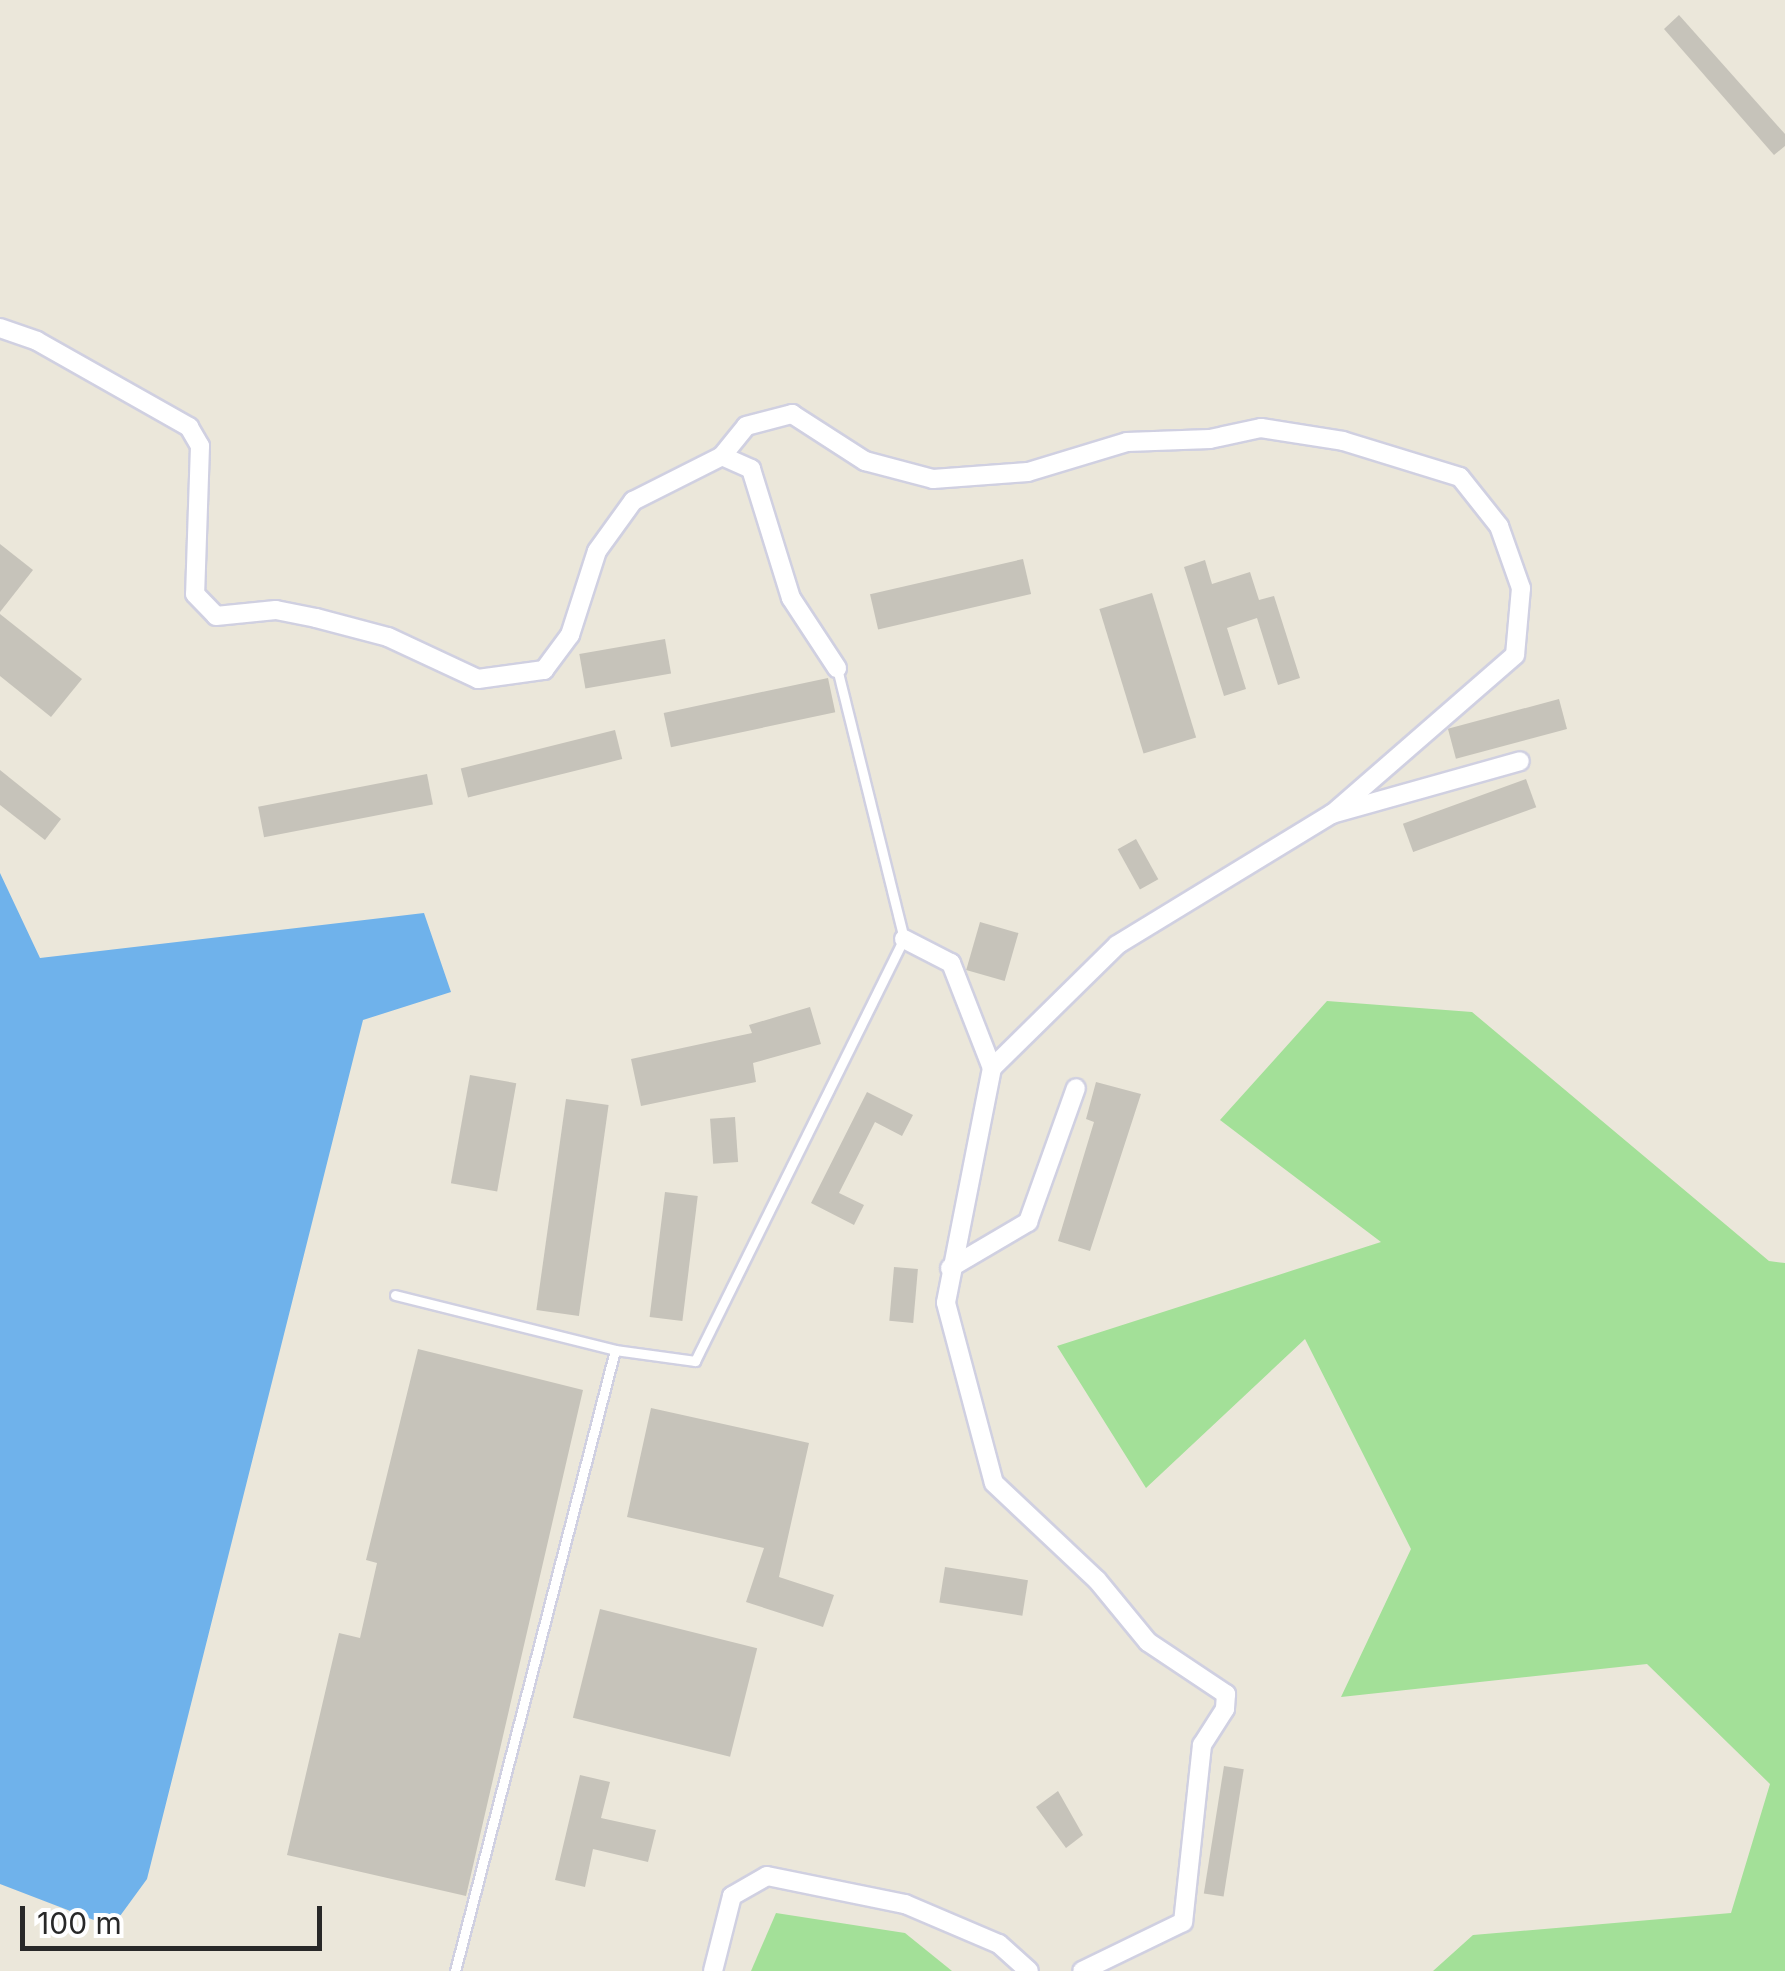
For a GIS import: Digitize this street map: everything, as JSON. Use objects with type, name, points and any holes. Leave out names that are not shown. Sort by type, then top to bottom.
[{"type":"street","points":[[0,328],[37,341],[188,427],[200,446],[195,594],[216,616],[276,610],[316,618],[388,637],[478,679],[544,670],[570,634],[596,551],[633,500],[722,456],[746,426],[792,414],[865,461],[933,479],[1028,472],[1126,442],[1210,439],[1261,428],[1343,441],[1460,477],[1499,526],[1522,588],[1515,655],[1332,814],[1116,944],[992,1068]]},
{"type":"street","points":[[722,456],[750,469],[790,598],[836,668]]},
{"type":"street","points":[[1332,814],[1520,760]]},
{"type":"street","points":[[904,939],[952,963],[992,1068],[950,1268],[950,1338],[994,1483],[1097,1580],[1148,1642],[1226,1694],[1226,1709],[1202,1745],[1183,1922],[1082,1971]]},
{"type":"street","points":[[950,1268],[1028,1222],[1076,1088]]},
{"type":"street","points":[[713,1971],[732,1896],[766,1876],[905,1904],[1000,1944],[1030,1971]]},
{"type":"lane","points":[[395,1295],[615,1350],[695,1361],[904,939],[836,668]]},
{"type":"lane","points":[[455,1971],[615,1350]]},
{"type":"green space","points":[[1327,1001],[1472,1012],[1769,1261],[1785,1263],[1785,1971],[1433,1971],[1473,1935],[1731,1913],[1770,1784],[1647,1664],[1341,1697],[1411,1549],[1305,1339],[1146,1488],[1057,1346],[1381,1242],[1220,1120]]},
{"type":"green space","points":[[776,1913],[905,1933],[952,1971],[751,1971]]},
{"type":"water","points":[[0,873],[40,958],[424,913],[451,992],[363,1020],[147,1879],[112,1927],[0,1884]]},
{"type":"building","points":[[1679,15],[1785,134],[1785,146],[1774,155],[1664,29]]},
{"type":"building","points":[[0,544],[33,570],[0,612]]},
{"type":"building","points":[[1023,559],[1031,594],[878,629],[870,594]]},
{"type":"building","points":[[1205,560],[1212,584],[1250,572],[1259,600],[1274,596],[1300,678],[1278,685],[1257,618],[1227,628],[1246,689],[1224,696],[1184,567]]},
{"type":"building","points":[[1152,593],[1196,737],[1144,753],[1099,609]]},
{"type":"building","points":[[0,614],[82,679],[51,717],[0,676]]},
{"type":"building","points":[[665,639],[671,673],[585,689],[579,654]]},
{"type":"building","points":[[828,678],[835,712],[671,747],[664,713]]},
{"type":"building","points":[[1559,699],[1567,729],[1456,759],[1448,729]]},
{"type":"building","points":[[615,730],[622,759],[468,798],[461,768]]},
{"type":"building","points":[[0,770],[61,819],[45,840],[0,805]]},
{"type":"building","points":[[427,774],[433,804],[264,837],[258,807]]},
{"type":"building","points":[[1526,779],[1536,807],[1413,852],[1403,824]]},
{"type":"building","points":[[1136,839],[1158,879],[1140,889],[1118,849]]},
{"type":"building","points":[[980,922],[1018,933],[1005,981],[966,970]]},
{"type":"building","points":[[810,1007],[821,1044],[753,1063],[756,1082],[641,1106],[631,1059],[752,1033],[749,1025]]},
{"type":"building","points":[[470,1075],[516,1083],[497,1191],[451,1183]]},
{"type":"building","points":[[1096,1082],[1141,1094],[1090,1251],[1058,1241],[1094,1122],[1086,1119]]},
{"type":"building","points":[[867,1092],[913,1115],[902,1136],[875,1122],[839,1193],[864,1205],[854,1225],[811,1203]]},
{"type":"building","points":[[566,1099],[609,1105],[579,1316],[536,1310]]},
{"type":"building","points":[[735,1117],[738,1162],[713,1164],[710,1119]]},
{"type":"building","points":[[665,1192],[698,1196],[682,1321],[650,1317]]},
{"type":"building","points":[[894,1267],[918,1269],[913,1323],[889,1321]]},
{"type":"building","points":[[418,1349],[583,1390],[466,1896],[287,1855],[339,1633],[360,1638],[377,1563],[366,1560]]},
{"type":"building","points":[[651,1408],[809,1443],[779,1577],[834,1595],[823,1627],[746,1602],[764,1548],[627,1517]]},
{"type":"building","points":[[945,1567],[1028,1580],[1022,1616],[939,1603]]},
{"type":"building","points":[[600,1609],[757,1648],[730,1757],[573,1718]]},
{"type":"building","points":[[1224,1766],[1244,1769],[1224,1897],[1204,1893]]},
{"type":"building","points":[[580,1775],[610,1782],[601,1818],[656,1830],[648,1862],[593,1849],[585,1887],[555,1880]]},
{"type":"building","points":[[1058,1791],[1083,1835],[1066,1848],[1036,1807]]}]
